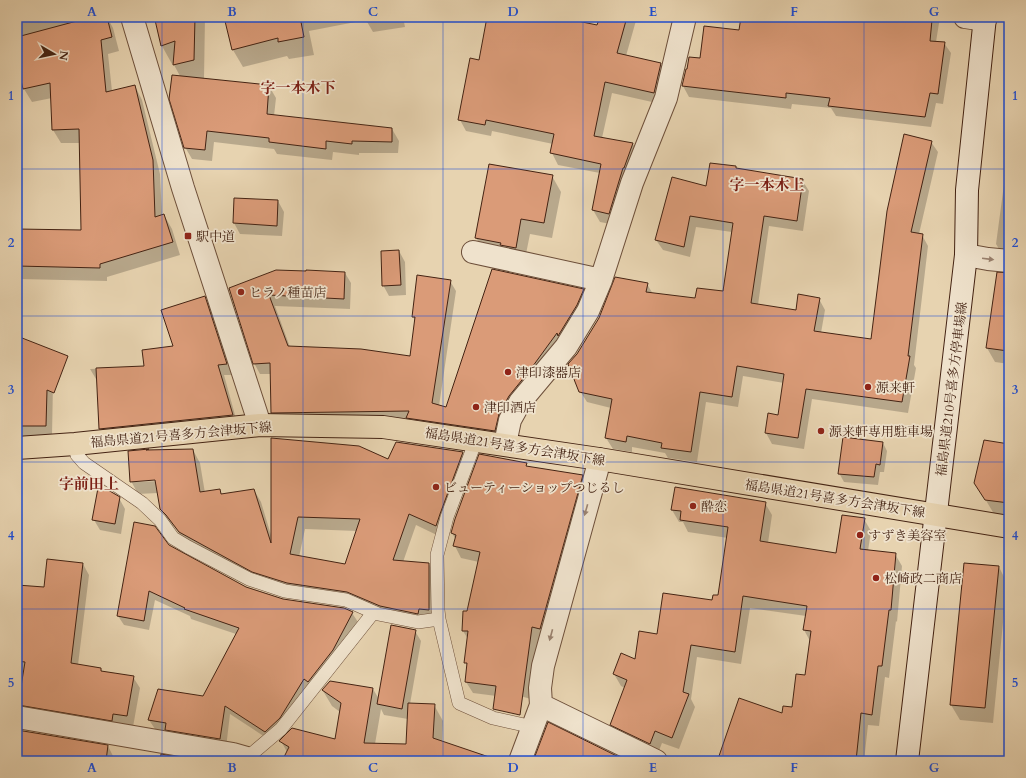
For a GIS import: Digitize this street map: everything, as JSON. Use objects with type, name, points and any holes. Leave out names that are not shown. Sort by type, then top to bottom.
[{"type":"main road","name":"福島県道21号喜多方会津坂下線","points":[[17,448],[75,444],[260,425],[383,427],[599,459],[1009,527]]},
{"type":"street","points":[[132,17],[183,188],[260,425]]},
{"type":"street","points":[[505,444],[510,420],[520,402],[566,347],[588,311],[601,280],[632,183],[666,98],[685,17]]},
{"type":"street","name":"福島県道210号喜多方停車場線","points":[[907,761],[937,515],[966,255],[967,190],[978,18]]},
{"type":"street","points":[[473,252],[601,280]]},
{"type":"street","points":[[966,255],[1009,261]]},
{"type":"street","points":[[520,761],[540,705],[540,688],[543,666],[599,459]]},
{"type":"street","points":[[540,705],[656,761]]},
{"type":"street","points":[[17,716],[233,754],[247,759]]},
{"type":"lane","points":[[476,440],[447,517],[437,555],[439,619],[458,703],[493,718],[533,727]]},
{"type":"lane","points":[[75,444],[77,455],[84,463],[142,503],[160,520],[173,538],[249,579],[285,591],[346,600],[373,613],[418,622],[439,619]]},
{"type":"lane","points":[[247,759],[280,729],[373,613]]},
{"type":"building","points":[[92,17],[107,17],[112,37],[101,40],[106,92],[135,85],[153,160],[155,217],[164,214],[173,242],[100,264],[100,268],[17,266],[17,229],[81,230],[79,129],[52,130],[50,83],[23,89],[17,63],[17,37]]},
{"type":"building","points":[[168,17],[195,17],[194,60],[173,65],[175,41],[161,46],[155,20]]},
{"type":"building","points":[[224,17],[300,17],[304,37],[278,42],[278,38],[232,50]]},
{"type":"building","points":[[487,17],[558,17],[597,25],[600,17],[627,17],[617,53],[661,63],[654,93],[605,82],[594,136],[633,143],[623,168],[609,214],[592,210],[601,164],[550,153],[554,134],[486,120],[485,125],[458,120],[470,58],[479,60]]},
{"type":"building","points":[[741,17],[909,17],[932,20],[930,41],[945,42],[938,94],[930,93],[925,117],[828,106],[830,98],[786,93],[786,98],[682,86],[689,57],[700,58],[704,26],[739,30]]},
{"type":"building","points":[[172,75],[269,85],[267,114],[392,128],[392,142],[352,141],[352,144],[326,141],[326,149],[269,142],[269,138],[207,131],[205,150],[184,148],[169,99]]},
{"type":"building","points":[[904,134],[932,141],[911,232],[923,234],[908,356],[910,356],[902,402],[806,389],[798,438],[765,433],[768,413],[778,415],[784,374],[737,366],[732,397],[700,392],[691,452],[661,448],[662,443],[627,436],[626,442],[605,438],[612,399],[579,392],[568,364],[577,354],[599,318],[615,277],[648,283],[646,292],[695,298],[697,288],[723,291],[733,223],[690,216],[684,247],[655,240],[672,177],[706,186],[710,163],[736,166],[736,168],[803,179],[797,221],[764,216],[751,303],[796,310],[798,294],[820,298],[814,331],[871,339],[887,211]]},
{"type":"building","points":[[489,164],[553,175],[544,223],[521,219],[516,248],[500,245],[501,243],[475,238]]},
{"type":"building","points":[[234,198],[278,200],[277,226],[233,223]]},
{"type":"building","points":[[399,250],[401,285],[382,286],[381,251]]},
{"type":"building","points":[[492,269],[584,289],[577,305],[558,336],[557,333],[509,396],[499,414],[495,431],[406,418],[409,411],[271,413],[270,363],[253,364],[229,288],[276,270],[345,272],[344,299],[269,295],[288,346],[361,349],[410,356],[415,317],[412,317],[417,275],[451,280],[432,403],[446,407]]},
{"type":"building","points":[[997,272],[1009,273],[1008,351],[986,348]]},
{"type":"building","points":[[205,296],[227,364],[218,365],[233,415],[99,429],[96,368],[144,366],[142,350],[173,346],[161,310]]},
{"type":"building","points":[[17,336],[68,356],[54,393],[47,390],[46,426],[17,426]]},
{"type":"building","points":[[843,437],[883,442],[880,465],[876,464],[874,477],[838,474]]},
{"type":"building","points":[[271,438],[359,446],[388,459],[396,442],[463,452],[436,526],[409,514],[393,560],[429,563],[429,610],[419,609],[418,614],[380,606],[347,592],[287,583],[252,572],[179,532],[160,509],[155,480],[130,482],[128,451],[149,449],[146,450],[193,449],[200,492],[220,489],[221,494],[254,489],[271,543]],"holes":[[[298,517],[360,519],[345,564],[290,554]]]},
{"type":"building","points":[[984,440],[1009,444],[1009,503],[985,500],[974,483]]},
{"type":"building","points":[[479,454],[527,463],[526,466],[583,475],[540,629],[532,627],[520,715],[493,709],[496,686],[465,682],[467,663],[464,663],[468,631],[462,631],[463,611],[467,611],[480,552],[453,546],[456,535],[451,533]]},
{"type":"building","points":[[675,487],[766,502],[760,541],[836,553],[842,515],[865,518],[860,549],[896,553],[891,610],[889,610],[882,666],[878,666],[872,715],[861,713],[856,761],[828,759],[828,761],[734,761],[719,756],[739,698],[782,713],[783,706],[792,707],[796,674],[805,675],[811,631],[803,630],[807,606],[743,596],[735,652],[691,645],[683,692],[689,694],[672,738],[655,731],[650,744],[610,725],[627,680],[613,674],[621,653],[635,659],[639,631],[657,634],[663,593],[712,600],[713,595],[718,595],[728,527],[680,520],[681,511],[671,510]]},
{"type":"building","points":[[98,488],[108,490],[120,497],[115,524],[92,520]]},
{"type":"building","points":[[134,522],[155,526],[169,545],[246,587],[283,599],[344,608],[353,612],[333,650],[308,682],[304,679],[280,718],[265,732],[225,706],[220,739],[165,730],[166,723],[148,720],[158,689],[203,696],[239,628],[184,609],[185,608],[149,591],[144,621],[117,616]]},
{"type":"building","points":[[47,559],[83,563],[71,663],[101,668],[101,671],[134,676],[127,716],[113,714],[112,721],[18,705],[25,662],[17,661],[17,585],[44,587]]},
{"type":"building","points":[[964,563],[999,566],[985,708],[950,705]]},
{"type":"building","points":[[391,625],[416,630],[402,709],[377,704]]},
{"type":"building","points":[[330,681],[373,688],[364,743],[406,744],[408,703],[435,704],[433,738],[492,758],[491,761],[282,761],[289,747],[279,741],[292,728],[335,739],[341,703],[322,690]]},
{"type":"building","points":[[548,722],[627,761],[546,761],[535,756]]},
{"type":"building","points":[[17,730],[108,745],[106,761],[17,761]]},
{"type":"building","points":[[161,754],[185,758],[184,761],[160,761]]},
{"type":"place","name":"駅中道","points":[[188,236]]},
{"type":"place","name":"ヒラノ種苗店","points":[[241,292]]},
{"type":"place","name":"津印漆器店","points":[[508,372]]},
{"type":"place","name":"源来軒","points":[[868,387]]},
{"type":"place","name":"津印酒店","points":[[476,407]]},
{"type":"place","name":"源来軒専用駐車場","points":[[821,431]]},
{"type":"place","name":"ビューティーショップつじるし","points":[[436,487]]},
{"type":"place","name":"酔恋","points":[[693,506]]},
{"type":"place","name":"すずき美容室","points":[[860,535]]},
{"type":"place","name":"松崎政二商店","points":[[876,578]]},
{"type":"district","name":"字一本木下","points":[[298,88]]},
{"type":"district","name":"字一本木上","points":[[767,185]]},
{"type":"district","name":"字前田上","points":[[89,484]]}]
